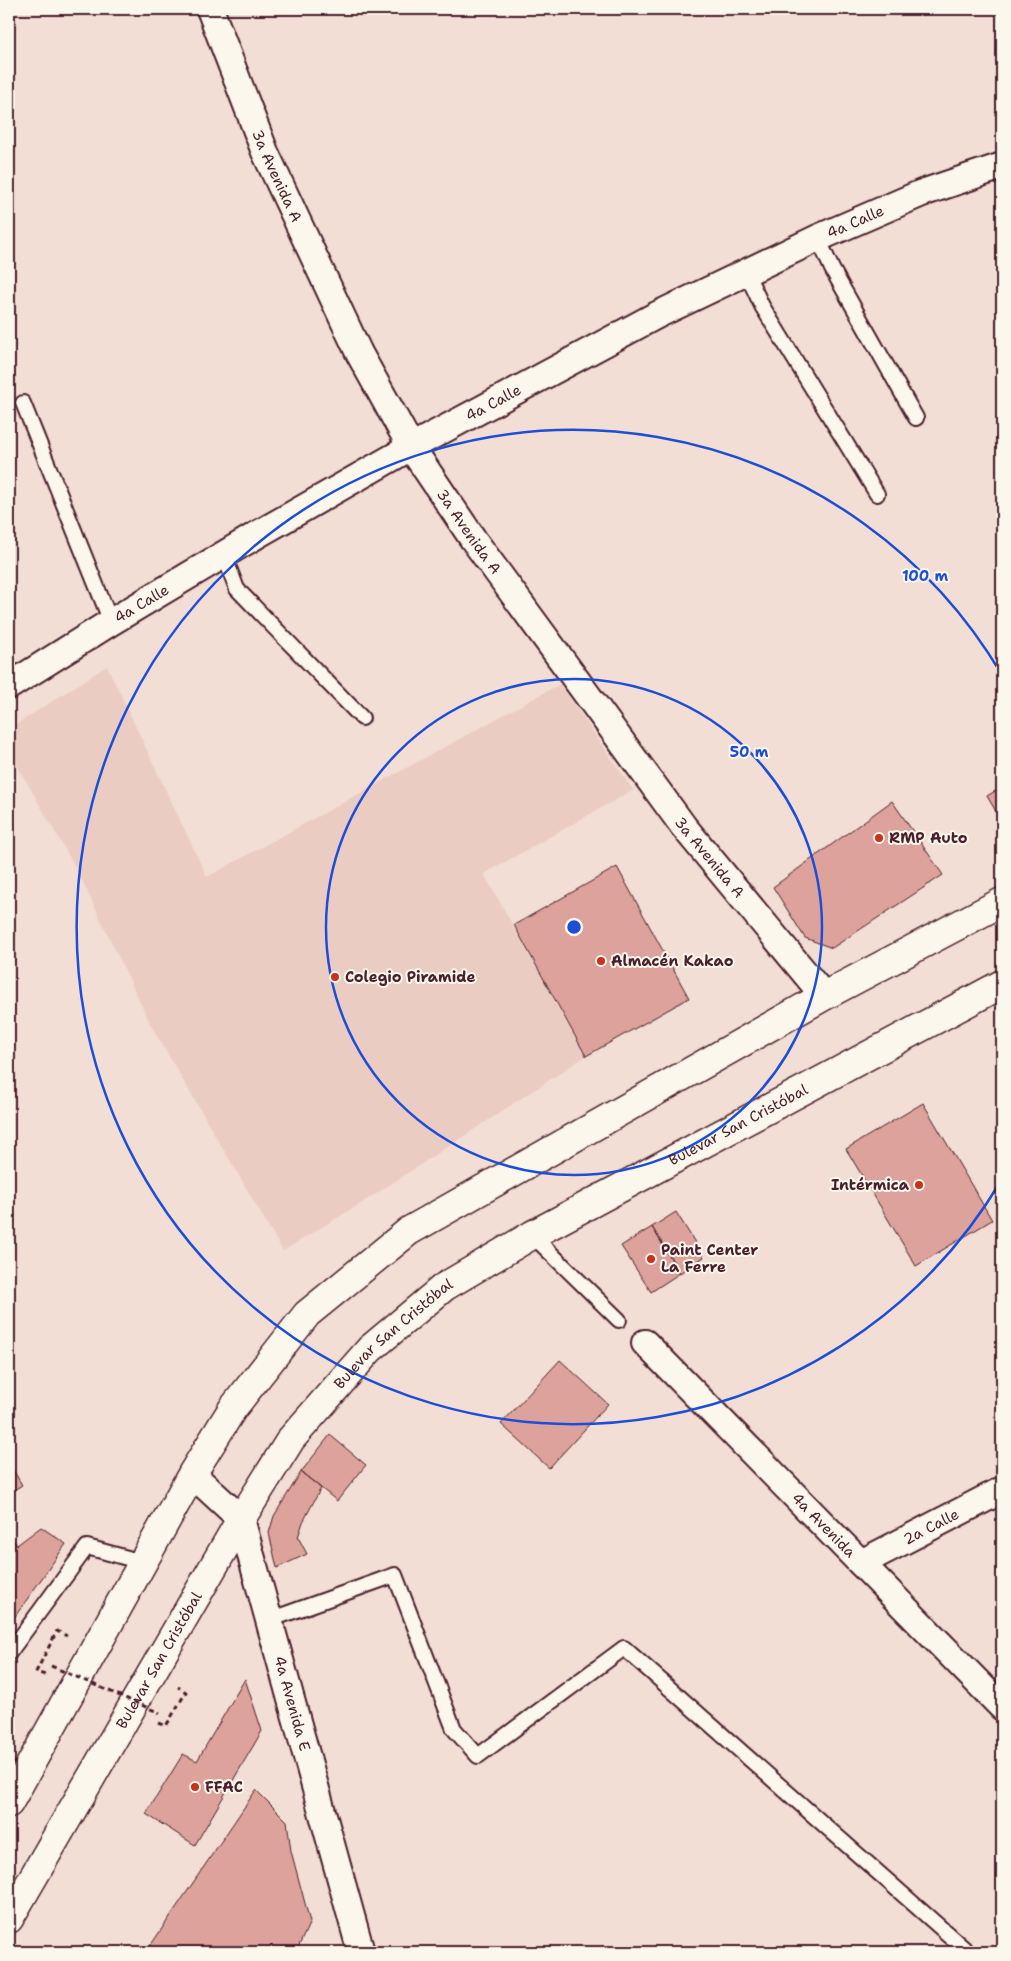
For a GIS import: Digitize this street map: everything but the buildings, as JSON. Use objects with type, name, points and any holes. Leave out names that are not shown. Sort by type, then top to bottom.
[{"type":"main road","points":[[9,1803],[192,1474],[233,1408],[307,1314],[409,1231],[824,996],[1002,902]]},
{"type":"main road","name":"Bulevar San Cristóbal","points":[[9,1919],[242,1519],[291,1439],[370,1348],[444,1287],[532,1235],[1002,984]]},
{"type":"street","name":"3a Avenida A","points":[[210,9],[265,152],[359,354],[411,447],[479,547],[684,827],[824,996]]},
{"type":"street","name":"4a Calle","points":[[9,686],[110,622],[411,447],[657,315],[818,238],[922,193],[1002,166]]},
{"type":"street","name":"4a Avenida","points":[[645,1343],[1002,1707]]},
{"type":"street","points":[[192,1474],[242,1519]]},
{"type":"street","name":"2a Calle","points":[[861,1564],[1002,1490]]},
{"type":"street","name":"4a Avenida E","points":[[242,1519],[361,1952]]},
{"type":"lane","points":[[818,238],[832,269],[916,418]]},
{"type":"lane","points":[[746,272],[762,306],[877,494]]},
{"type":"lane","points":[[23,403],[110,622]]},
{"type":"lane","points":[[224,555],[237,589],[362,718]]},
{"type":"lane","points":[[532,1235],[619,1320]]},
{"type":"lane","points":[[9,1653],[87,1547],[142,1562]]},
{"type":"lane","points":[[269,1620],[395,1575],[454,1729],[478,1756],[624,1648],[968,1952]]},
{"type":"path","points":[[36,1672],[57,1631],[67,1636],[63,1644]]},
{"type":"path","points":[[55,1659],[51,1666],[160,1713],[164,1707]]},
{"type":"path","points":[[166,1726],[186,1692],[176,1686],[172,1693]]},
{"type":"shaded area","name":"Colegio Piramide","points":[[107,666],[207,877],[560,684],[633,790],[484,874],[586,1056],[368,1199],[283,1251],[153,1029],[78,872],[9,751],[9,729]]},
{"type":"place","name":"RMP Auto","points":[[879,838]]},
{"type":"place","name":"Almacén Kakao","points":[[601,961]]},
{"type":"place","name":"Colegio Piramide","points":[[335,977]]},
{"type":"place","name":"Intérmica","points":[[919,1185]]},
{"type":"place","name":"Paint Center La Ferre","points":[[651,1259]]},
{"type":"place","name":"FFAC","points":[[195,1787]]}]
